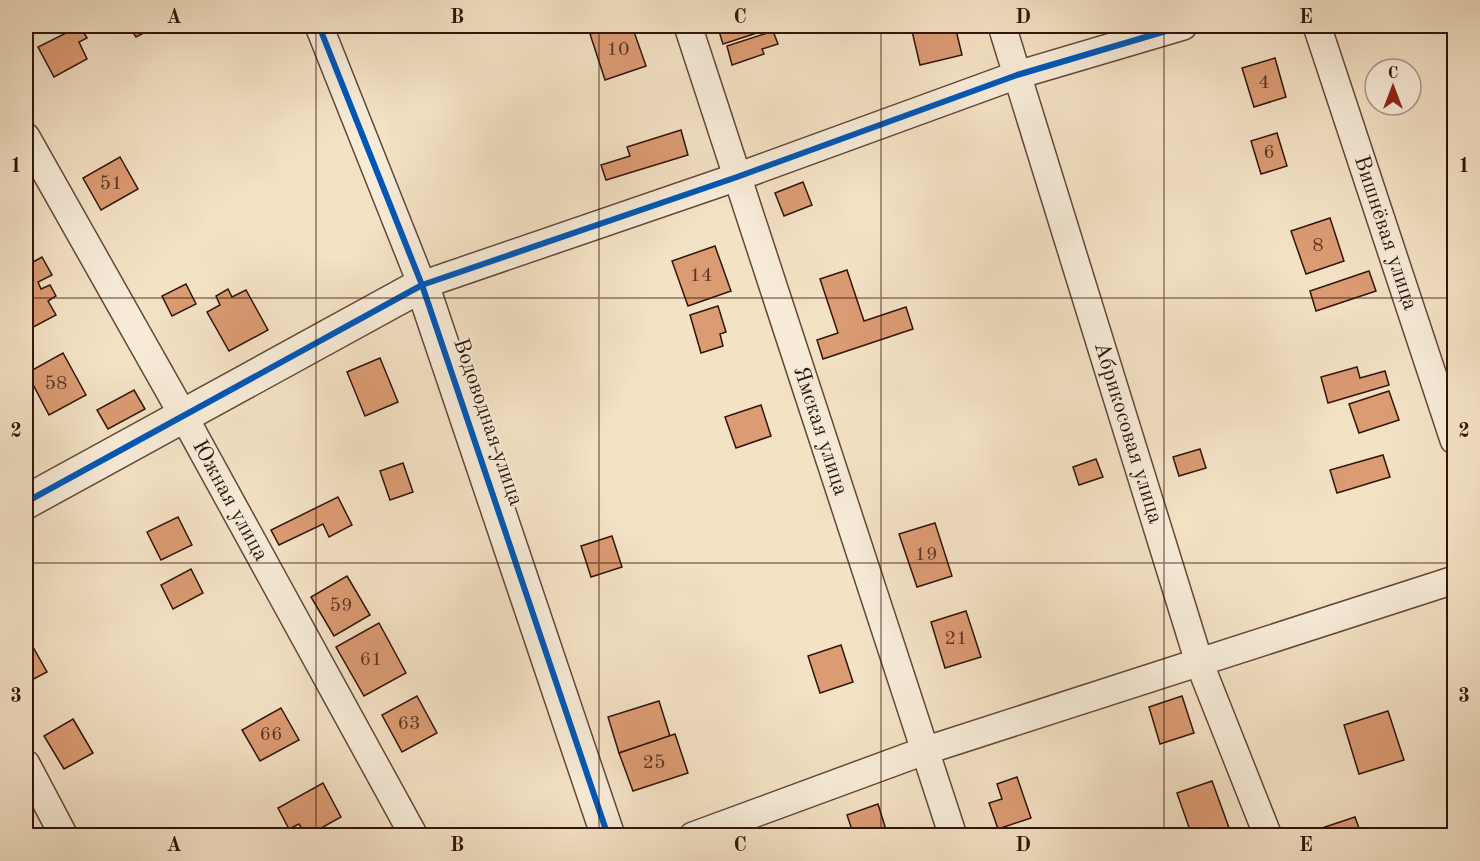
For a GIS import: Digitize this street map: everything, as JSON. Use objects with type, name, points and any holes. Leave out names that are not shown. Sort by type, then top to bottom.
[{"type":"street","name":"Водоводная улица","points":[[320,26],[422,285],[608,836]]},
{"type":"street","name":"Ямская улица","points":[[688,26],[952,836]]},
{"type":"street","name":"Абрикосовая улица","points":[[1002,26],[1199,662],[1268,836]]},
{"type":"street","points":[[26,502],[422,285],[737,177],[1017,75],[1183,26]]},
{"type":"street","name":"Вишнёвая улица","points":[[1317,26],[1455,440]]},
{"type":"street","name":"Южная улица","points":[[26,137],[183,415],[414,836]]},
{"type":"street","points":[[693,836],[924,751],[1455,580]]},
{"type":"street","points":[[26,764],[64,836]]},
{"type":"building","points":[[80,26],[87,38],[79,42],[87,59],[54,77],[38,47]]},
{"type":"building","points":[[129,26],[157,26],[136,37]]},
{"type":"building","points":[[616,26],[632,26],[646,66],[605,80],[590,34]]},
{"type":"building","points":[[758,26],[760,32],[723,44],[718,28]]},
{"type":"building","points":[[918,26],[955,26],[962,55],[920,65],[912,31],[919,29]]},
{"type":"building","points":[[773,31],[778,44],[762,49],[764,54],[732,65],[727,46]]},
{"type":"building","points":[[1275,58],[1286,97],[1254,107],[1242,68]]},
{"type":"building","points":[[681,130],[688,155],[606,180],[601,165],[630,156],[627,147]]},
{"type":"building","points":[[1277,133],[1287,166],[1261,174],[1251,141]]},
{"type":"building","points":[[120,157],[138,189],[101,210],[83,178]]},
{"type":"building","points":[[803,182],[812,205],[784,216],[775,193]]},
{"type":"building","points":[[1330,218],[1344,261],[1306,274],[1291,231]]},
{"type":"building","points":[[715,246],[731,291],[688,306],[672,261]]},
{"type":"building","points":[[42,257],[52,275],[38,282],[41,289],[50,285],[56,296],[48,301],[56,315],[26,331],[26,266]]},
{"type":"building","points":[[847,270],[864,321],[906,307],[913,329],[823,359],[817,340],[838,333],[820,279]]},
{"type":"building","points":[[1369,271],[1376,291],[1316,311],[1310,291]]},
{"type":"building","points":[[186,284],[196,304],[172,316],[162,296]]},
{"type":"building","points":[[228,289],[232,297],[246,290],[268,330],[229,351],[207,312],[220,305],[216,296]]},
{"type":"building","points":[[718,306],[726,332],[720,334],[723,346],[701,353],[690,315]]},
{"type":"building","points":[[63,353],[86,395],[49,415],[27,373]]},
{"type":"building","points":[[380,358],[398,402],[365,416],[347,372]]},
{"type":"building","points":[[1357,367],[1360,378],[1385,371],[1389,385],[1328,403],[1321,377]]},
{"type":"building","points":[[134,390],[145,409],[108,429],[97,410]]},
{"type":"building","points":[[1389,391],[1399,420],[1359,433],[1349,404]]},
{"type":"building","points":[[761,405],[771,436],[736,448],[725,417]]},
{"type":"building","points":[[1200,449],[1206,468],[1179,476],[1173,457]]},
{"type":"building","points":[[1383,455],[1390,477],[1337,493],[1330,470]]},
{"type":"building","points":[[1096,459],[1103,477],[1079,485],[1073,467]]},
{"type":"building","points":[[403,463],[413,492],[390,500],[380,471]]},
{"type":"building","points":[[338,497],[352,525],[329,537],[323,524],[279,545],[271,530]]},
{"type":"building","points":[[178,517],[192,545],[161,560],[147,532]]},
{"type":"building","points":[[935,523],[952,576],[917,587],[899,534]]},
{"type":"building","points":[[612,536],[622,567],[591,577],[581,546]]},
{"type":"building","points":[[191,569],[203,593],[173,609],[161,585]]},
{"type":"building","points":[[347,576],[370,615],[334,636],[311,597]]},
{"type":"building","points":[[966,611],[981,657],[945,668],[931,622]]},
{"type":"building","points":[[379,623],[406,673],[364,696],[336,647]]},
{"type":"building","points":[[841,645],[853,682],[820,693],[808,656]]},
{"type":"building","points":[[33,647],[47,672],[26,683],[26,651]]},
{"type":"building","points":[[417,696],[437,733],[402,752],[382,715]]},
{"type":"building","points":[[1182,696],[1194,733],[1160,744],[1149,707]]},
{"type":"building","points":[[659,701],[670,736],[619,753],[608,717]]},
{"type":"building","points":[[281,708],[299,740],[260,761],[242,730]]},
{"type":"building","points":[[1388,711],[1404,760],[1359,774],[1344,725]]},
{"type":"building","points":[[73,719],[93,753],[64,769],[44,736]]},
{"type":"building","points":[[675,734],[688,773],[633,791],[619,753]]},
{"type":"building","points":[[1017,777],[1031,818],[998,829],[989,803],[1002,799],[997,784]]},
{"type":"building","points":[[1212,781],[1232,836],[1192,836],[1177,793]]},
{"type":"building","points":[[323,783],[341,817],[307,836],[299,824],[289,829],[278,808]]},
{"type":"building","points":[[878,804],[888,836],[854,836],[847,815]]},
{"type":"building","points":[[1355,817],[1360,831],[1346,836],[1311,836],[1310,832]]},
{"type":"cycle path","points":[[319,26],[422,285],[608,836]]},
{"type":"cycle path","points":[[26,502],[422,285],[737,177],[1017,75],[1183,26]]}]
